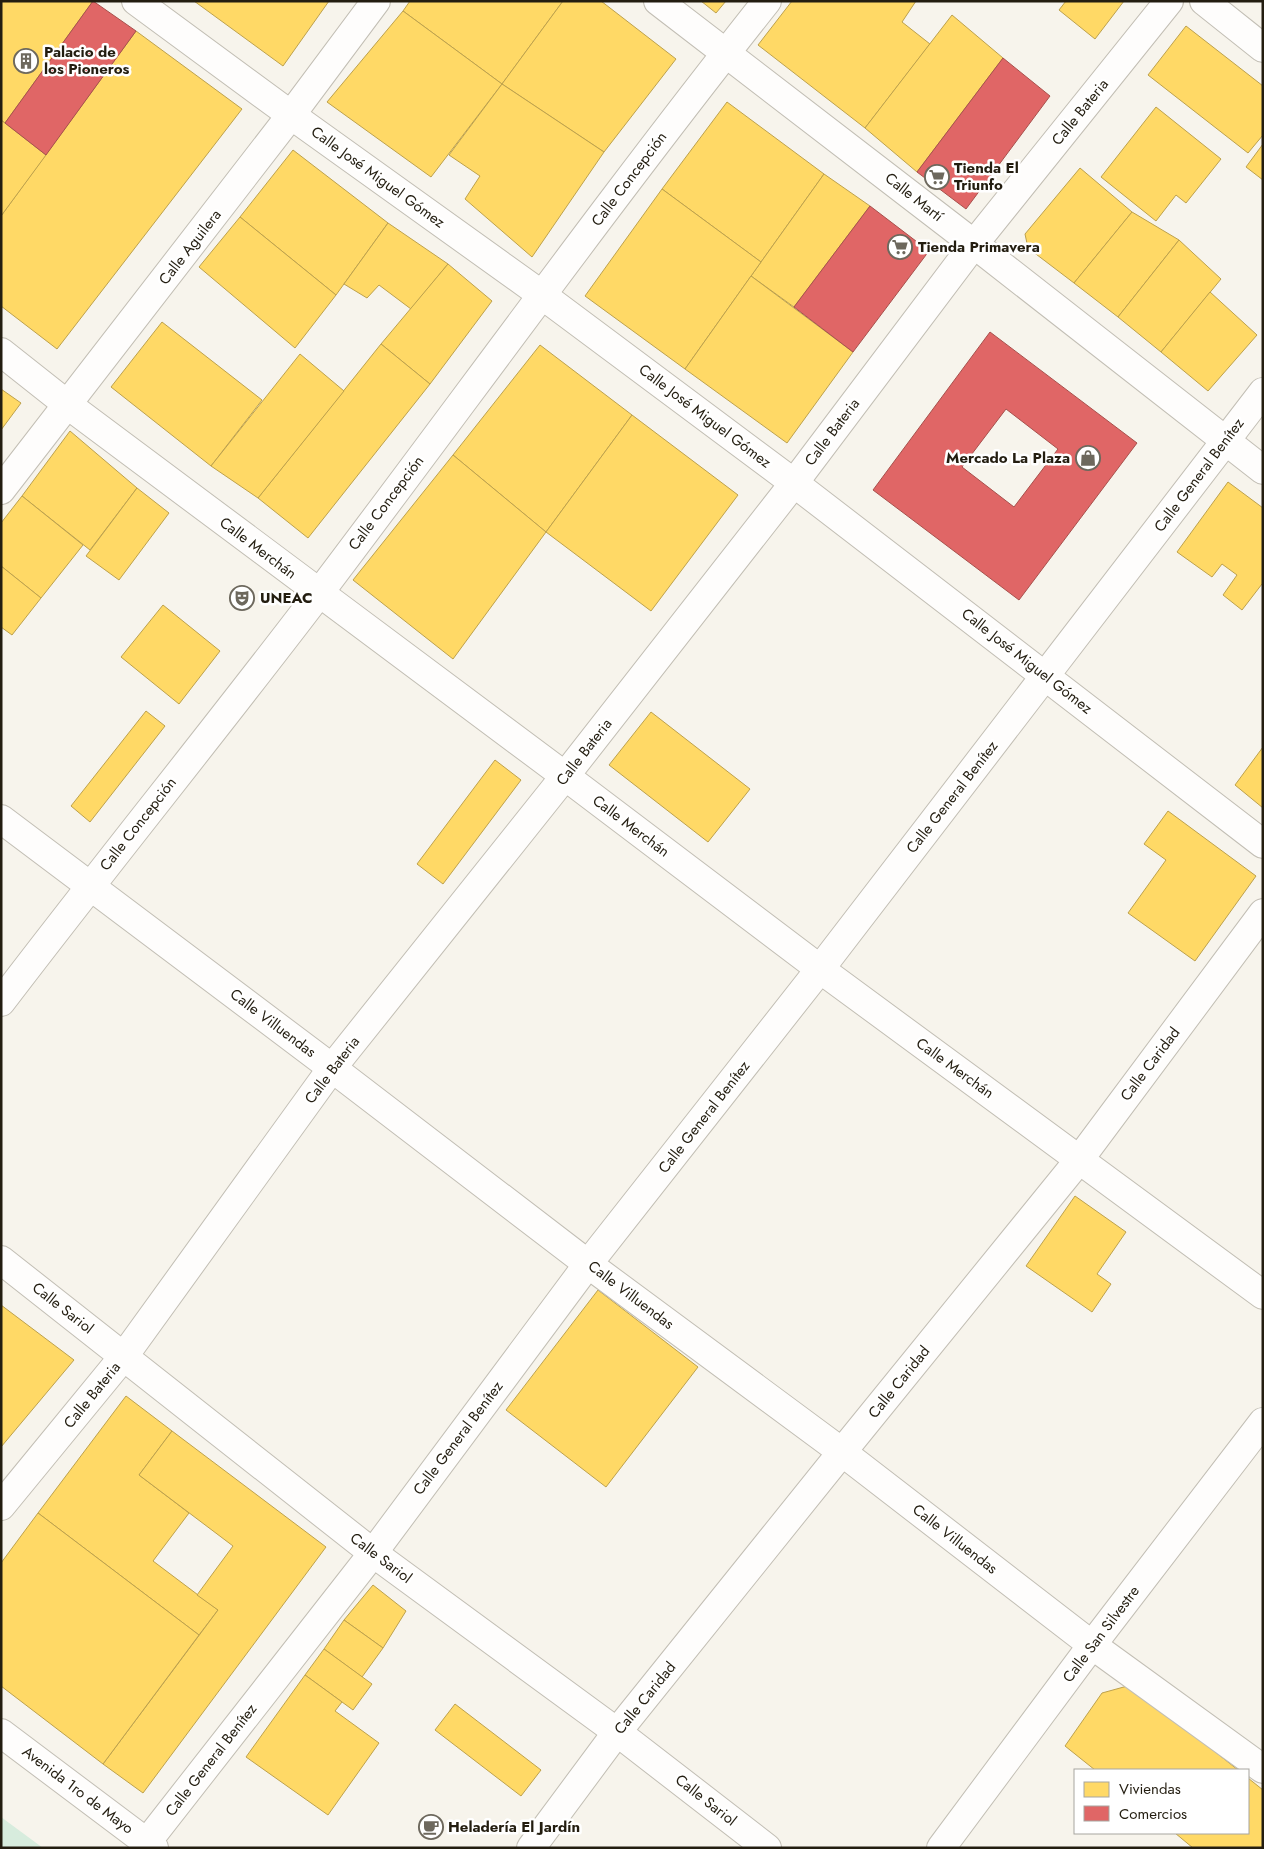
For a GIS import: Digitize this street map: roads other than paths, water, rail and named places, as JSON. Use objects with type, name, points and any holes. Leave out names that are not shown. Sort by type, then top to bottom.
[{"type":"street","name":"Calle José Miguel Gómez","points":[[136,1],[291,115],[542,294],[794,483],[1263,844]]},
{"type":"street","name":"Calle Aguilera","points":[[1,490],[291,115],[376,1]]},
{"type":"street","name":"Calle Martí","points":[[658,1],[974,244],[1263,470]]},
{"type":"street","name":"Calle Concepción","points":[[1,1002],[318,593],[542,294],[767,1]]},
{"type":"street","name":"Calle Bateria","points":[[1,1506],[124,1356],[332,1068],[565,776],[794,483],[974,244],[1169,1]]},
{"type":"street","points":[[1204,1],[1263,48]]},
{"type":"street","name":"Calle Merchán","points":[[1,352],[68,405],[820,969],[1263,1295]]},
{"type":"street","name":"Calle General Benítez","points":[[148,1846],[373,1553],[588,1264],[820,969],[1263,392]]},
{"type":"street","name":"Calle Villuendas","points":[[1,819],[332,1068],[588,1264],[842,1452],[1092,1645],[1263,1770]]},
{"type":"street","name":"Calle Caridad","points":[[531,1848],[617,1732],[1079,1160],[1263,913]]},
{"type":"street","name":"Calle Sariol","points":[[1,1260],[373,1553],[617,1732],[768,1848]]},
{"type":"street","name":"Calle San Silvestre","points":[[940,1848],[1092,1645],[1263,1422]]},
{"type":"street","name":"Avenida 1ro de Mayo","points":[[1,1733],[148,1846]]},
{"type":"place","name":"Palacio de los Pioneros","points":[[26,61]]},
{"type":"place","name":"Tienda El Triunfo","points":[[937,177]]},
{"type":"place","name":"Tienda Primavera","points":[[900,247]]},
{"type":"place","name":"Mercado La Plaza","points":[[1088,458]]},
{"type":"place","name":"UNEAC","points":[[242,598]]},
{"type":"place","name":"Heladería El Jardín","points":[[431,1827]]}]
